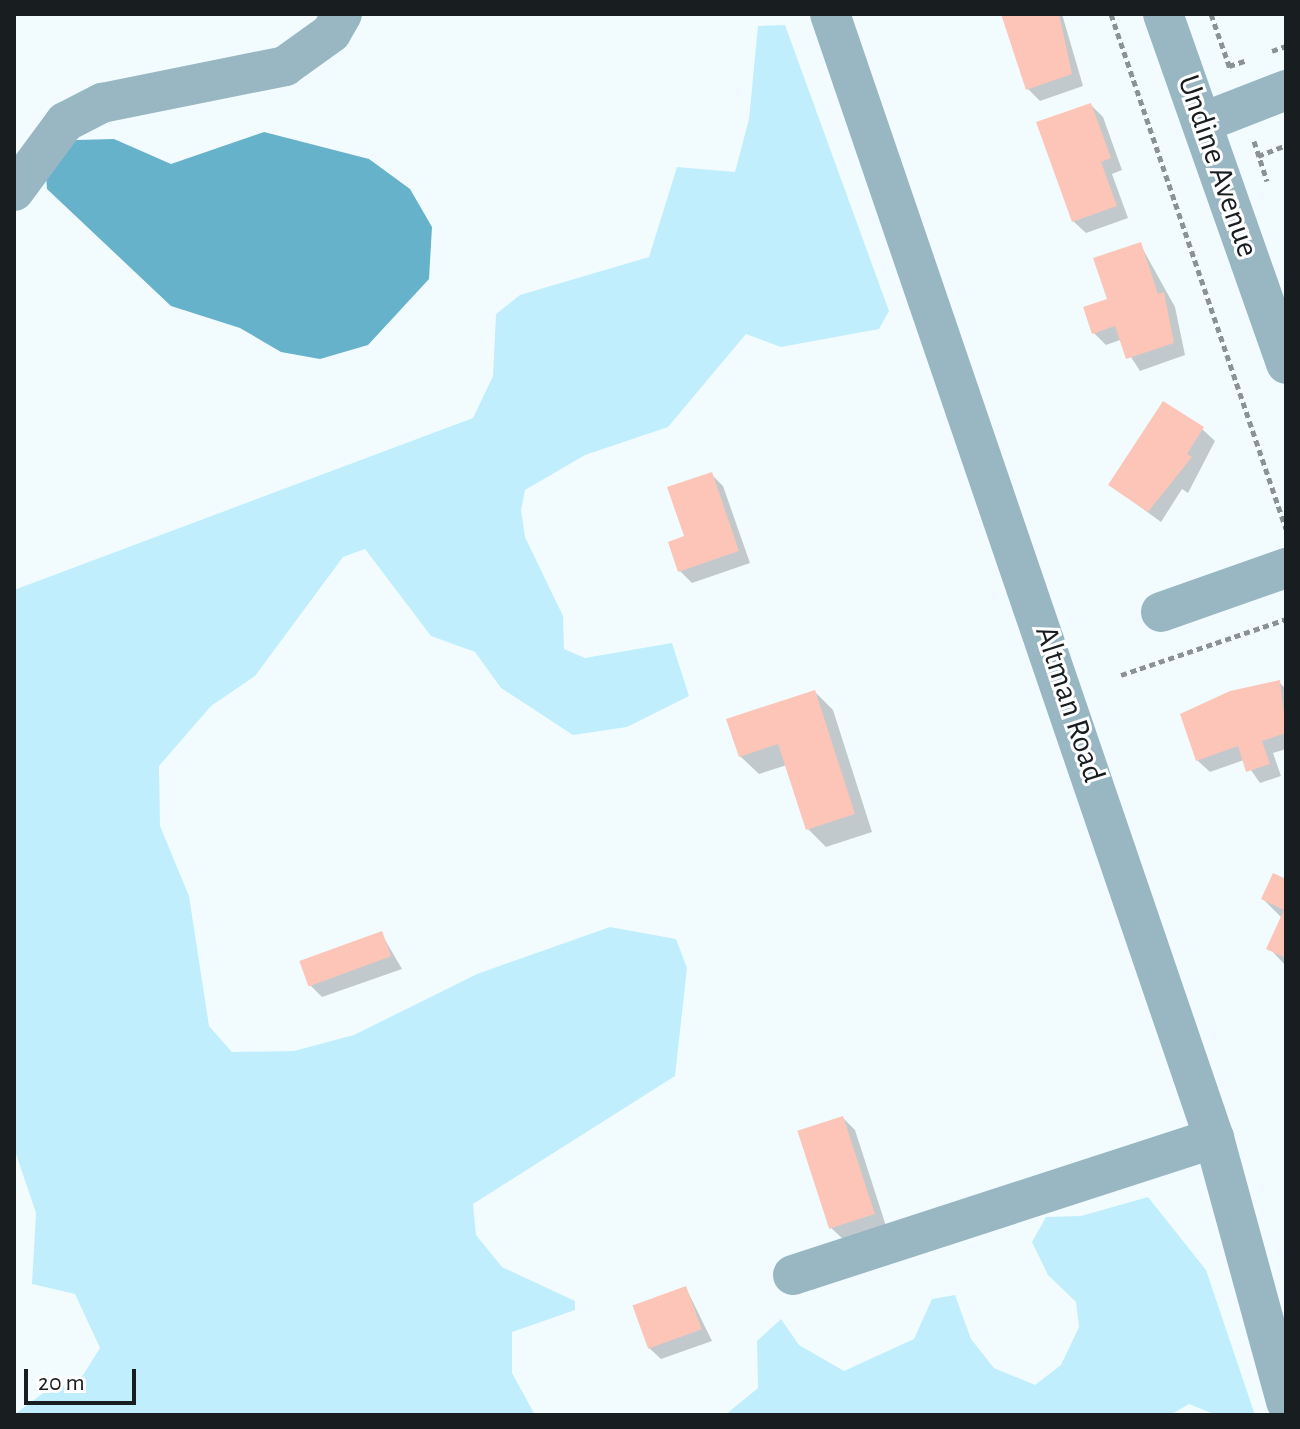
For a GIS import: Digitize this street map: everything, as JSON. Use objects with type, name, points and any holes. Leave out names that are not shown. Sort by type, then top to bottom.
[{"type":"street","points":[[14,191],[65,122],[102,103],[285,66],[331,33],[342,14]]},
{"type":"street","name":"Altman Road","points":[[830,14],[1214,1138],[1283,1378]]},
{"type":"street","name":"Undine Avenue","points":[[1163,14],[1204,122],[1286,364]]},
{"type":"street","points":[[1204,122],[1286,90]]},
{"type":"street","points":[[1161,612],[1286,568]]},
{"type":"street","points":[[793,1275],[1214,1138]]},
{"type":"path","points":[[1111,14],[1286,529]]},
{"type":"path","points":[[1258,156],[1286,145]]},
{"type":"path","points":[[1121,675],[1286,619]]},
{"type":"shaded area","points":[[785,25],[889,311],[879,329],[781,347],[746,334],[668,427],[585,455],[525,490],[521,510],[525,537],[563,616],[564,649],[585,658],[672,643],[689,696],[627,727],[573,735],[501,688],[475,652],[431,636],[365,549],[343,557],[255,676],[211,706],[159,766],[160,826],[189,896],[209,1026],[232,1052],[294,1051],[354,1035],[477,974],[610,927],[676,939],[687,968],[675,1076],[473,1204],[476,1235],[502,1267],[575,1301],[575,1310],[512,1332],[512,1373],[535,1415],[14,1415],[47,1390],[80,1380],[100,1348],[75,1294],[32,1284],[36,1213],[14,1148],[14,590],[473,418],[493,376],[496,314],[520,295],[649,257],[677,167],[735,172],[749,119],[758,26]]},
{"type":"shaded area","points":[[264,132],[369,159],[410,189],[432,227],[429,279],[368,345],[320,359],[281,352],[240,328],[171,306],[47,189],[46,175],[61,150],[77,140],[114,139],[171,164]]},
{"type":"shaded area","points":[[1148,1197],[1206,1270],[1255,1415],[1216,1415],[1189,1404],[1170,1415],[725,1415],[758,1388],[757,1341],[781,1319],[799,1345],[844,1371],[914,1339],[932,1299],[955,1295],[971,1339],[994,1368],[1035,1385],[1061,1365],[1079,1327],[1076,1302],[1048,1275],[1032,1242],[1046,1217],[1081,1216]]},
{"type":"building","points":[[1001,14],[1059,14],[1072,74],[1026,90]]},
{"type":"building","points":[[1091,103],[1111,158],[1101,162],[1117,206],[1072,222],[1036,122]]},
{"type":"building","points":[[1141,242],[1158,294],[1164,292],[1174,343],[1126,359],[1115,326],[1092,334],[1083,307],[1107,299],[1093,258]]},
{"type":"building","points":[[1163,401],[1204,427],[1187,454],[1192,457],[1148,512],[1108,485]]},
{"type":"building","points":[[712,472],[739,551],[678,572],[668,542],[684,536],[667,487]]},
{"type":"building","points":[[1280,680],[1286,733],[1262,741],[1270,764],[1246,772],[1238,746],[1196,761],[1180,714],[1230,691]]},
{"type":"building","points":[[815,690],[855,814],[806,830],[778,744],[739,757],[726,719]]},
{"type":"building","points":[[1273,873],[1286,879],[1286,958],[1266,949],[1284,910],[1261,899]]},
{"type":"building","points":[[382,931],[391,956],[309,986],[299,961]]},
{"type":"building","points":[[843,1116],[875,1214],[829,1229],[797,1131]]},
{"type":"building","points":[[686,1286],[702,1329],[648,1349],[632,1305]]}]
